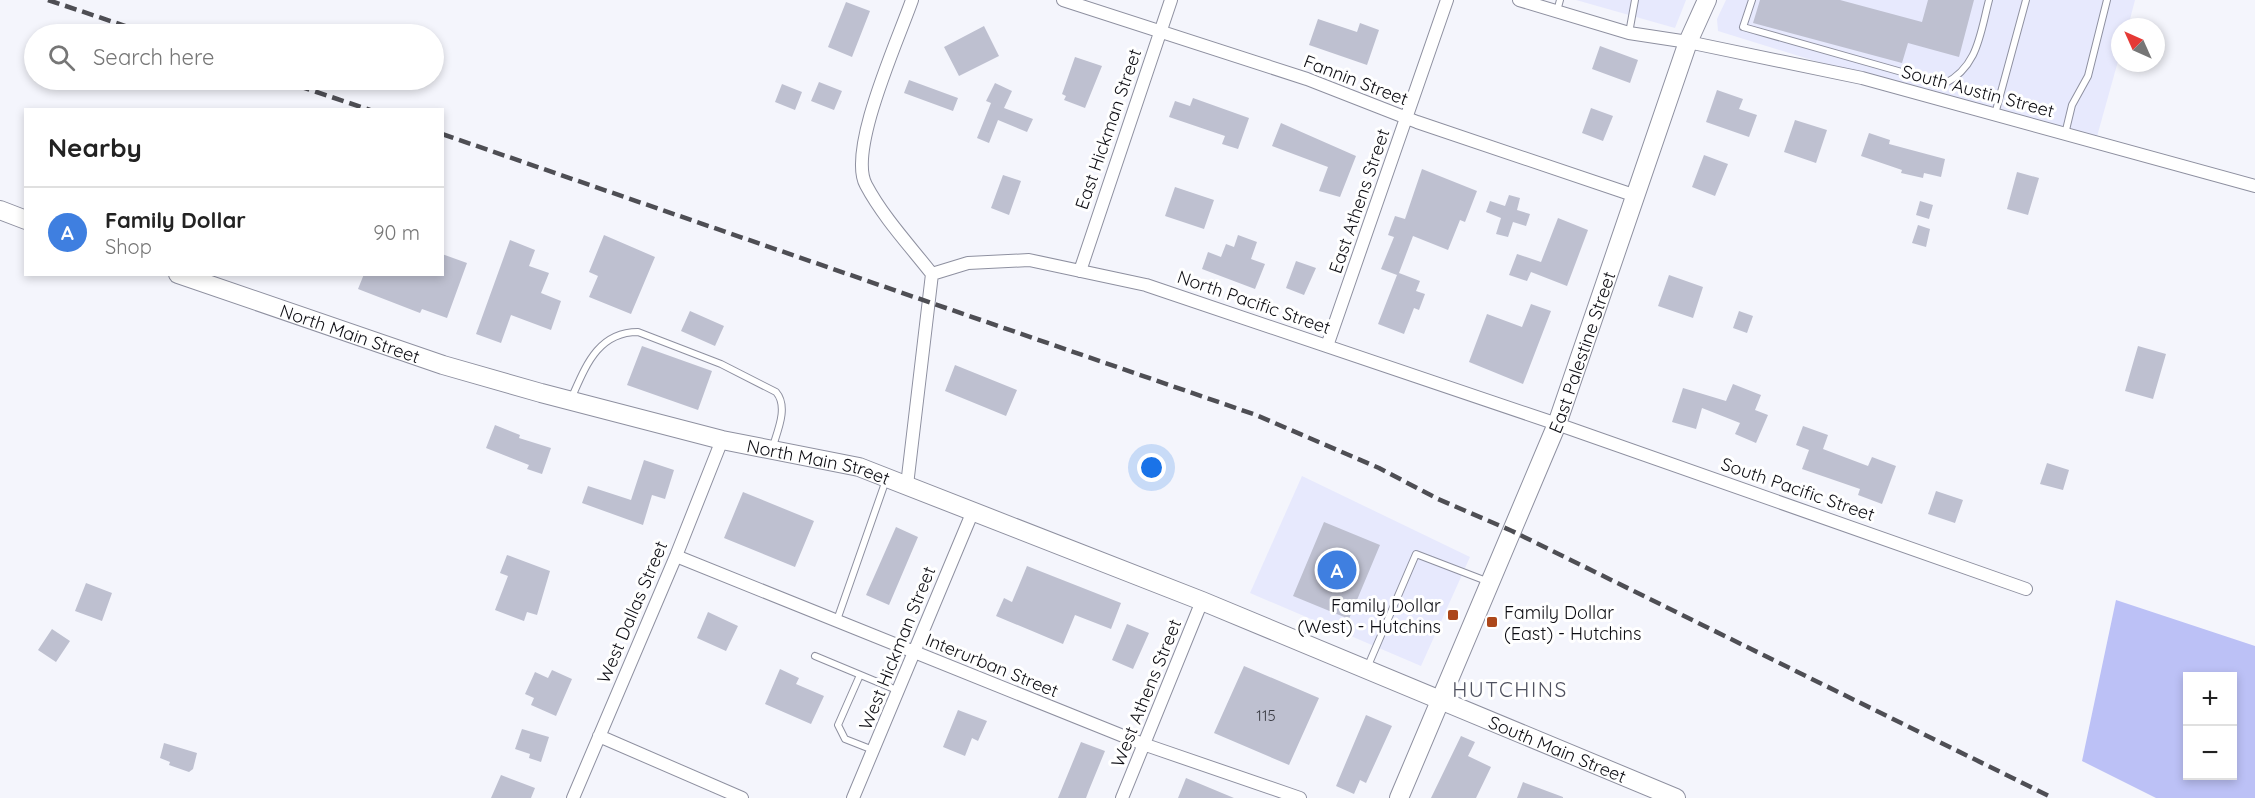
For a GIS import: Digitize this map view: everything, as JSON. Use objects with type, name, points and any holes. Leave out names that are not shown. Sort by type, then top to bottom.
[{"type":"street","points":[[907,485],[932,274],[864,183],[861,158],[867,123],[912,0]]},
{"type":"street","name":"Fannin Street","points":[[1063,0],[1159,33],[1307,79],[1407,118],[1636,196]]},
{"type":"street","name":"East Hickman Street","points":[[1080,271],[1171,0]]},
{"type":"street","name":"East Athens Street","points":[[1327,346],[1447,0]]},
{"type":"street","name":"South Austin Street","points":[[1519,0],[1558,5],[1629,33],[1688,42],[1862,78],[2255,186]]},
{"type":"street","name":"East Palestine Street","points":[[1399,798],[1557,423],[1688,42],[1707,0]]},
{"type":"street","points":[[0,210],[24,219]]},
{"type":"street","name":"North Pacific Street","points":[[932,274],[968,263],[1029,260],[1146,285],[1557,423]]},
{"type":"street","name":"North Main Street","points":[[184,276],[443,365],[722,440],[859,467],[1202,601],[1440,699]]},
{"type":"street","name":"South Pacific Street","points":[[1557,423],[2026,589]]},
{"type":"street","name":"West Dallas Street","points":[[573,798],[676,556],[722,440]]},
{"type":"street","name":"West Hickman Street","points":[[853,798],[973,511]]},
{"type":"street","name":"Interurban Street","points":[[676,556],[914,654],[1143,744],[1268,792],[1300,798]]},
{"type":"street","name":"West Athens Street","points":[[1122,798],[1202,601]]},
{"type":"street","name":"South Main Street","points":[[1440,699],[1676,798]]},
{"type":"street","points":[[599,735],[742,798]]},
{"type":"lane","points":[[1629,33],[1635,0]]},
{"type":"lane","points":[[1752,0],[1743,27],[1944,84],[1963,72],[1972,58],[1989,0]]},
{"type":"lane","points":[[1995,114],[2026,0]]},
{"type":"lane","points":[[2065,134],[2072,105],[2088,76],[2108,0]]},
{"type":"lane","points":[[571,401],[594,352],[608,340],[628,332],[638,332],[721,364],[776,392],[781,398],[783,408],[772,450]]},
{"type":"lane","points":[[837,621],[887,477]]},
{"type":"lane","points":[[1366,669],[1416,554],[1490,582]]},
{"type":"lane","points":[[815,656],[899,691]]},
{"type":"lane","points":[[860,675],[838,725],[845,739],[874,750]]},
{"type":"shaded area","points":[[1576,0],[1686,0],[1675,28]]},
{"type":"shaded area","points":[[1726,0],[2135,0],[2130,18],[2111,18],[2111,72],[2115,72],[2096,140],[1902,88],[1718,31],[1717,19]]},
{"type":"shaded area","points":[[1302,476],[1470,557],[1421,666],[1250,593]]},
{"type":"shaded area","points":[[2116,600],[2255,646],[2255,798],[2156,798],[2082,761]]},
{"type":"building","points":[[1760,0],[1840,0],[1922,22],[1928,0],[1974,0],[1959,57],[1908,43],[1902,63],[1753,23]]},
{"type":"building","points":[[846,2],[870,11],[852,57],[828,47]]},
{"type":"building","points":[[1318,19],[1357,32],[1360,23],[1379,30],[1367,65],[1309,45]]},
{"type":"building","points":[[984,26],[999,56],[959,76],[944,47]]},
{"type":"building","points":[[1600,46],[1638,60],[1630,83],[1592,69]]},
{"type":"building","points":[[1075,57],[1102,66],[1085,108],[1064,100],[1066,96],[1062,94]]},
{"type":"building","points":[[909,80],[958,98],[953,111],[904,93]]},
{"type":"building","points":[[819,82],[842,91],[834,110],[811,101]]},
{"type":"building","points":[[995,83],[1012,91],[1004,108],[1033,119],[1027,132],[998,120],[989,143],[977,138],[991,103],[986,101]]},
{"type":"building","points":[[782,84],[802,92],[795,110],[775,102]]},
{"type":"building","points":[[1717,90],[1743,99],[1739,109],[1757,115],[1749,137],[1706,122]]},
{"type":"building","points":[[1193,98],[1249,118],[1238,149],[1222,144],[1225,136],[1169,117],[1175,101],[1190,106]]},
{"type":"building","points":[[1591,108],[1613,116],[1603,141],[1582,133]]},
{"type":"building","points":[[1795,120],[1827,130],[1816,163],[1784,152]]},
{"type":"building","points":[[1281,123],[1356,156],[1340,197],[1319,191],[1328,167],[1272,146]]},
{"type":"building","points":[[1869,133],[1890,140],[1889,144],[1945,159],[1941,177],[1924,173],[1923,178],[1901,173],[1902,170],[1861,156]]},
{"type":"building","points":[[1704,155],[1728,164],[1715,196],[1692,187]]},
{"type":"building","points":[[1422,169],[1477,191],[1465,222],[1460,220],[1448,250],[1413,236],[1399,273],[1420,281],[1416,291],[1425,294],[1419,310],[1414,308],[1404,334],[1378,324],[1397,275],[1381,269],[1394,237],[1388,235],[1395,216],[1405,219]]},
{"type":"building","points":[[2017,172],[2039,178],[2028,215],[2007,209]]},
{"type":"building","points":[[1003,175],[1021,181],[1009,215],[991,208]]},
{"type":"building","points":[[1175,187],[1214,200],[1204,229],[1165,216]]},
{"type":"building","points":[[1509,195],[1520,198],[1517,210],[1530,214],[1526,226],[1513,222],[1508,237],[1496,234],[1501,218],[1486,212],[1490,201],[1505,206]]},
{"type":"building","points":[[1920,201],[1933,205],[1929,219],[1916,215]]},
{"type":"building","points":[[1558,218],[1588,230],[1567,286],[1531,272],[1527,281],[1509,275],[1517,254],[1541,262]]},
{"type":"building","points":[[1918,225],[1930,229],[1926,247],[1912,243]]},
{"type":"building","points":[[604,235],[655,257],[631,314],[589,297],[598,276],[589,272]]},
{"type":"building","points":[[1238,235],[1257,242],[1251,259],[1265,264],[1255,289],[1202,269],[1208,252],[1221,257],[1226,244],[1234,247]]},
{"type":"building","points":[[510,240],[535,250],[529,266],[549,273],[541,293],[561,301],[551,330],[511,315],[501,343],[476,334]]},
{"type":"building","points":[[444,255],[467,263],[447,318],[422,309],[420,313],[358,289],[363,276],[444,276]]},
{"type":"building","points":[[1296,261],[1316,268],[1304,295],[1286,288]]},
{"type":"building","points":[[1669,275],[1703,287],[1693,318],[1658,306]]},
{"type":"building","points":[[1531,304],[1551,311],[1523,384],[1469,362],[1487,314],[1522,327]]},
{"type":"building","points":[[690,311],[724,326],[715,346],[681,331]]},
{"type":"building","points":[[1739,311],[1753,316],[1747,333],[1733,328]]},
{"type":"building","points":[[642,346],[712,371],[698,410],[627,385]]},
{"type":"building","points":[[2138,346],[2166,354],[2153,399],[2125,391]]},
{"type":"building","points":[[955,365],[1017,390],[1006,416],[945,391]]},
{"type":"building","points":[[1733,384],[1761,395],[1755,410],[1768,415],[1756,443],[1735,434],[1740,423],[1702,408],[1696,429],[1672,422],[1683,388],[1726,401]]},
{"type":"building","points":[[495,425],[520,435],[519,438],[551,448],[542,474],[527,469],[529,465],[486,448]]},
{"type":"building","points":[[1803,426],[1828,435],[1823,449],[1868,466],[1872,457],[1896,466],[1882,504],[1858,495],[1860,489],[1802,469],[1809,450],[1796,445]]},
{"type":"building","points":[[644,460],[674,470],[665,499],[652,495],[643,525],[582,503],[588,486],[631,500]]},
{"type":"building","points":[[2047,463],[2069,470],[2063,490],[2040,484]]},
{"type":"building","points":[[1936,491],[1963,500],[1955,523],[1928,514]]},
{"type":"building","points":[[743,492],[814,521],[795,567],[724,538]]},
{"type":"building","points":[[1324,522],[1380,545],[1349,619],[1293,596]]},
{"type":"building","points":[[896,527],[918,537],[889,605],[866,595]]},
{"type":"building","points":[[507,555],[550,571],[537,615],[527,612],[524,621],[495,610],[508,576],[500,573]]},
{"type":"building","points":[[1027,566],[1121,603],[1111,629],[1075,615],[1063,644],[996,616],[1004,598],[1012,602]]},
{"type":"building","points":[[86,583],[112,593],[102,621],[75,611]]},
{"type":"building","points":[[708,612],[738,626],[726,651],[697,638]]},
{"type":"building","points":[[1127,624],[1149,633],[1133,669],[1112,660]]},
{"type":"building","points":[[52,629],[70,641],[56,662],[38,650]]},
{"type":"building","points":[[1244,666],[1319,698],[1289,765],[1214,733]]},
{"type":"building","points":[[780,669],[799,678],[796,684],[824,696],[811,724],[765,704]]},
{"type":"building","points":[[552,670],[572,679],[556,716],[531,705],[534,698],[525,694],[535,672],[548,678]]},
{"type":"building","points":[[958,710],[987,721],[978,741],[972,738],[965,756],[943,747]]},
{"type":"building","points":[[1366,715],[1392,726],[1366,783],[1360,780],[1354,794],[1336,786]]},
{"type":"building","points":[[522,729],[549,737],[541,762],[529,758],[530,754],[515,749]]},
{"type":"building","points":[[1461,736],[1475,742],[1468,756],[1491,767],[1476,798],[1431,798]]},
{"type":"building","points":[[1081,742],[1105,751],[1086,798],[1058,798]]},
{"type":"building","points":[[164,743],[197,753],[193,769],[189,772],[169,765],[170,762],[160,758]]},
{"type":"building","points":[[501,775],[535,788],[531,798],[491,798]]},
{"type":"building","points":[[1186,778],[1234,798],[1178,798]]},
{"type":"building","points":[[1523,782],[1563,797],[1563,798],[1517,798]]},
{"type":"railway","points":[[48,0],[119,24]]},
{"type":"railway","points":[[311,90],[364,108]]},
{"type":"railway","points":[[444,135],[1256,415],[1379,468],[1438,499],[1512,531],[2053,798]]},
{"type":"place","name":"Family Dollar","points":[[1337,570]]},
{"type":"place","name":"Family Dollar (West) - Hutchins","points":[[1453,615]]},
{"type":"place","name":"Family Dollar (East) - Hutchins","points":[[1492,622]]},
{"type":"district","name":"HUTCHINS","points":[[1510,689]]}]
